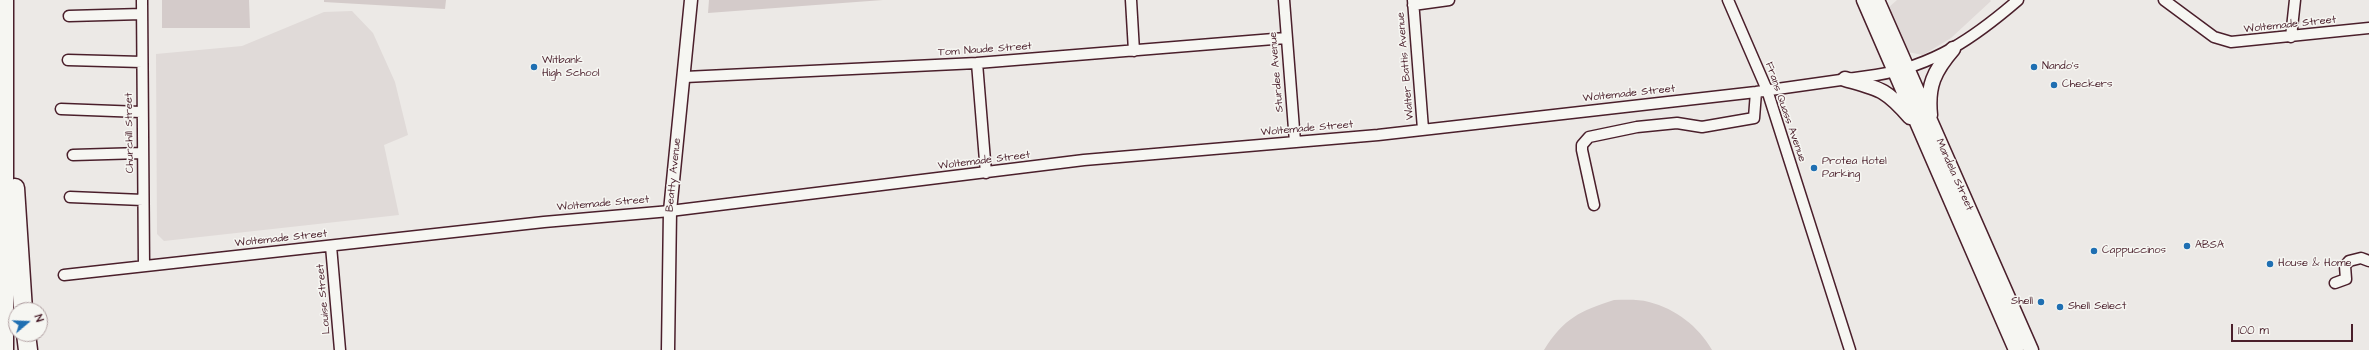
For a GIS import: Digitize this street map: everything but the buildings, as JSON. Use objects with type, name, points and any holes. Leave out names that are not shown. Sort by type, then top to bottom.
[{"type":"highway","points":[[4,0],[4,350]]},
{"type":"highway","points":[[4,22],[22,302]]},
{"type":"main road","name":"Mandela Street","points":[[1864,0],[1901,70],[1925,125],[2030,350]]},
{"type":"main road","name":"Mandela Street","points":[[1877,0],[1901,70]]},
{"type":"main road","points":[[1925,125],[1931,84],[1938,67],[1952,49]]},
{"type":"main road","points":[[1846,79],[1886,92],[1925,125]]},
{"type":"main road","name":"Mandela Street","points":[[1925,125],[2016,350]]},
{"type":"street","name":"Churchill Street","points":[[142,0],[141,112],[144,265]]},
{"type":"street","name":"Beatty Avenue","points":[[668,350],[670,211],[685,77],[691,0]]},
{"type":"street","points":[[1131,0],[1134,51]]},
{"type":"street","name":"Sturdee Avenue","points":[[1284,0],[1295,142]]},
{"type":"street","points":[[1413,2],[1449,0]]},
{"type":"street","name":"Frans Quass Avenue","points":[[1728,0],[1767,90],[1850,350]]},
{"type":"street","name":"Woltemade Street","points":[[64,275],[544,222],[670,211],[1084,160],[1295,142],[1424,129],[1756,92],[1901,70],[1952,49],[1983,30],[2018,0]]},
{"type":"street","name":"Woltemade Street","points":[[2164,0],[2214,38],[2231,42],[2243,42],[2369,28]]},
{"type":"street","points":[[2291,37],[2295,0]]},
{"type":"street","name":"Walter Battis Avenue","points":[[1413,2],[1424,129]]},
{"type":"street","points":[[69,16],[142,14]]},
{"type":"street","name":"Tom Naude Street","points":[[685,77],[977,63],[1286,38]]},
{"type":"street","points":[[68,60],[142,62]]},
{"type":"street","points":[[977,63],[986,173]]},
{"type":"street","points":[[1594,204],[1582,150],[1582,145],[1589,137],[1661,124],[1677,123],[1702,127],[1754,118],[1756,92]]},
{"type":"street","points":[[62,110],[141,112]]},
{"type":"street","points":[[73,155],[142,153]]},
{"type":"street","points":[[70,197],[143,200]]},
{"type":"street","name":"Louise Street","points":[[331,246],[340,350]]},
{"type":"street","points":[[2335,283],[2346,279],[2345,266],[2348,261],[2361,258],[2369,262]]},
{"type":"shaded area","points":[[162,0],[249,0],[250,28],[162,28]]},
{"type":"shaded area","points":[[324,0],[446,0],[445,9],[324,2]]},
{"type":"shaded area","points":[[709,0],[883,0],[708,13]]},
{"type":"shaded area","points":[[1897,0],[1991,1],[1951,38],[1923,55],[1908,52],[1888,8]]},
{"type":"shaded area","points":[[352,11],[373,33],[395,82],[408,135],[384,145],[399,215],[164,241],[157,234],[156,54],[242,46],[324,12]]},
{"type":"shaded area","points":[[1614,300],[1645,301],[1668,309],[1693,326],[1712,350],[1544,350],[1559,330],[1574,317],[1582,312]]},
{"type":"place","name":"Witbank High School","points":[[534,67]]},
{"type":"place","name":"Nando's","points":[[2034,67]]},
{"type":"place","name":"Checkers","points":[[2054,85]]},
{"type":"place","name":"Protea Hotel Parking","points":[[1814,168]]},
{"type":"place","name":"ABSA","points":[[2187,246]]},
{"type":"place","name":"Cappuccinos","points":[[2094,251]]},
{"type":"place","name":"House & Home","points":[[2270,264]]},
{"type":"place","name":"Shell","points":[[2041,302]]},
{"type":"place","name":"Shell Select","points":[[2060,307]]}]
